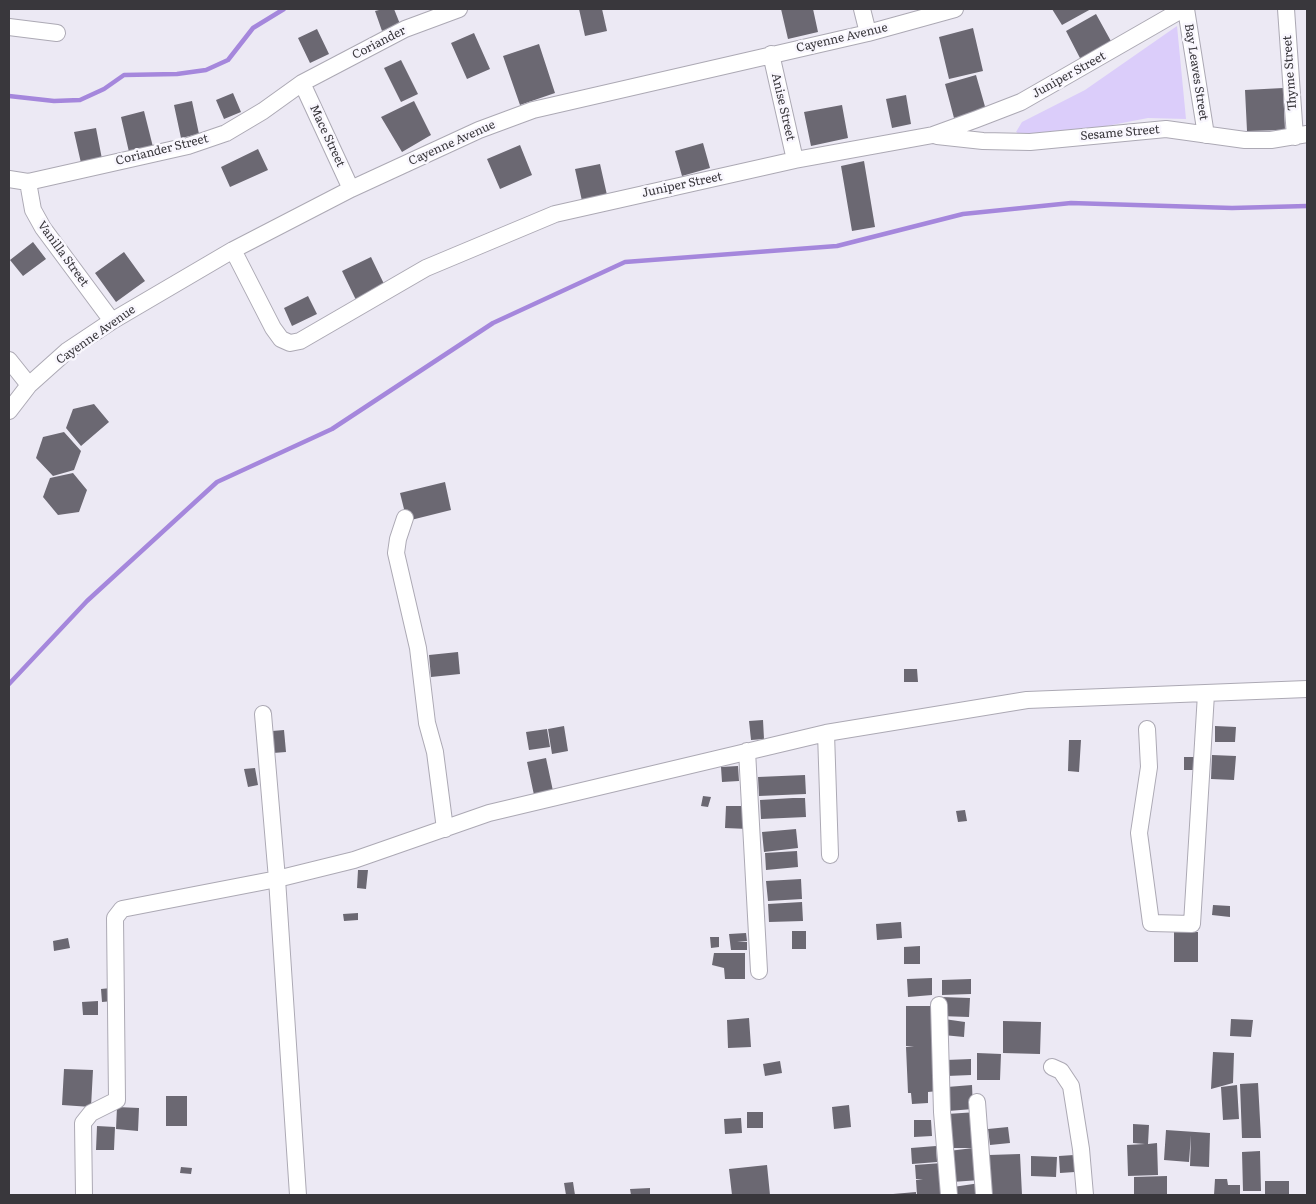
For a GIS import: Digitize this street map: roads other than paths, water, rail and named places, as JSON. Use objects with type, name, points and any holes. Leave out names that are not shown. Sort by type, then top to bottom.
[{"type":"street","name":"Coriander","points":[[302,83],[405,29],[459,9]]},
{"type":"street","points":[[862,9],[868,33]]},
{"type":"street","name":"Cayenne Avenue","points":[[9,411],[29,386],[67,351],[112,321],[233,250],[351,189],[479,130],[533,110],[868,33],[955,9]]},
{"type":"street","name":"Bay Leaves Street","points":[[1185,9],[1206,135]]},
{"type":"street","name":"Juniper Street","points":[[233,250],[281,339],[290,343],[300,341],[426,268],[555,214],[795,160],[932,135],[1021,102],[1185,9]]},
{"type":"street","name":"Thyme Street","points":[[1286,9],[1301,136]]},
{"type":"street","points":[[9,27],[57,33]]},
{"type":"street","name":"Anise Street","points":[[771,54],[795,160]]},
{"type":"street","name":"Coriander Street","points":[[9,179],[28,182],[188,146],[226,133],[263,111],[302,83]]},
{"type":"street","name":"Mace Street","points":[[302,83],[351,189]]},
{"type":"street","name":"Sesame Street","points":[[932,135],[983,141],[1030,142],[1166,128],[1245,140],[1301,136]]},
{"type":"street","name":"Vanilla Street","points":[[28,182],[33,210],[43,228],[112,321]]},
{"type":"street","points":[[9,360],[29,386]]},
{"type":"street","points":[[405,518],[398,539],[396,553],[418,648],[426,724],[435,752],[445,829]]},
{"type":"street","points":[[84,1195],[83,1124],[91,1113],[117,1100],[115,918],[122,909],[277,879],[354,860],[489,813],[826,734],[1027,700],[1307,689]]},
{"type":"street","points":[[1147,728],[1149,767],[1139,833],[1150,923],[1192,924],[1206,694]]},
{"type":"street","points":[[263,714],[277,879],[298,1195]]},
{"type":"street","points":[[826,734],[830,855]]},
{"type":"street","points":[[747,751],[760,971]]},
{"type":"street","points":[[939,1005],[942,1112],[949,1195]]},
{"type":"street","points":[[1052,1067],[1061,1071],[1073,1092],[1085,1195]]},
{"type":"street","points":[[977,1102],[984,1195]]},
{"type":"waterway","points":[[9,96],[54,101],[80,100],[104,89],[124,75],[177,74],[206,70],[228,60],[253,28],[284,9]]},
{"type":"waterway","points":[[9,684],[87,601],[217,482],[332,429],[493,323],[625,262],[837,246],[963,214],[1071,203],[1232,208],[1307,206]]}]
